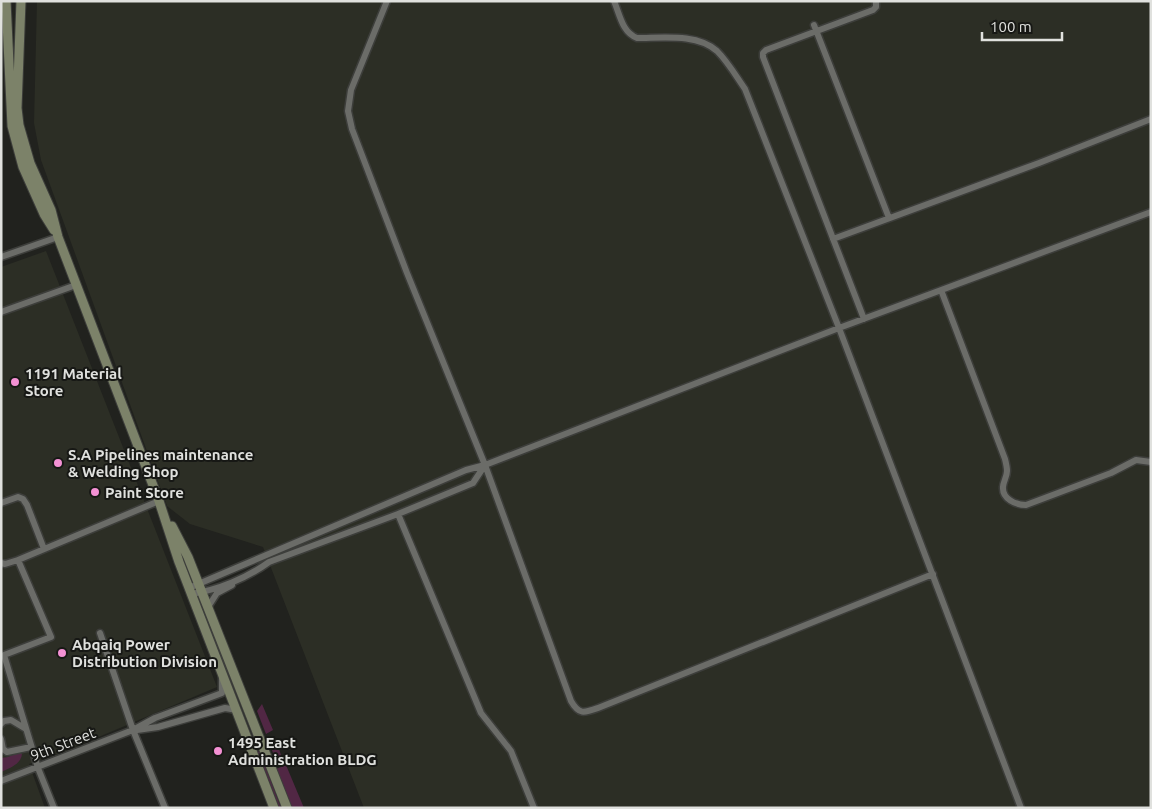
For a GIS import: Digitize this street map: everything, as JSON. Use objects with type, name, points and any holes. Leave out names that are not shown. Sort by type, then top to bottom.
[{"type":"street","points":[[6,1],[12,126],[17,148],[29,181],[44,214],[58,237]]},
{"type":"street","points":[[22,1],[17,108],[19,125],[30,163],[51,210],[58,237],[159,501],[190,591],[274,808]]},
{"type":"street","points":[[387,1],[351,90],[348,102],[352,129],[407,273],[485,465],[571,701],[576,709],[580,712],[598,708],[933,574]]},
{"type":"street","points":[[614,1],[624,27],[631,36],[637,38],[678,38],[700,42],[716,50],[745,89],[933,574],[1021,808]]},
{"type":"street","points":[[864,319],[763,53],[816,28],[874,10],[876,8],[876,1]]},
{"type":"street","points":[[816,28],[890,218]]},
{"type":"street","points":[[833,239],[1151,119]]},
{"type":"street","points":[[200,588],[266,554],[466,470],[485,465],[838,328],[1151,212]]},
{"type":"street","points":[[1,257],[58,237]]},
{"type":"street","points":[[1,312],[76,285]]},
{"type":"street","points":[[941,290],[1005,459],[1007,472],[1003,489],[1010,501],[1026,505],[1111,473],[1136,460],[1151,462]]},
{"type":"street","points":[[208,607],[217,593],[256,572],[269,562],[398,514],[473,483],[485,465]]},
{"type":"street","points":[[1,503],[18,497],[23,499],[44,549]]},
{"type":"street","points":[[1,563],[5,564],[18,560],[159,501]]},
{"type":"street","points":[[159,501],[188,557],[287,808]]},
{"type":"street","points":[[398,514],[481,713],[512,751],[534,808]]},
{"type":"street","points":[[18,560],[51,637],[4,655],[31,747],[54,808]]},
{"type":"street","points":[[190,591],[256,572]]},
{"type":"street","points":[[100,633],[133,730],[165,808]]},
{"type":"street","points":[[133,730],[155,718],[222,693],[222,672]]},
{"type":"street","points":[[133,730],[158,727],[225,708],[237,710]]},
{"type":"street","points":[[1,724],[4,721],[11,720],[26,729]]},
{"type":"street","name":"9th Street","points":[[1,781],[133,730]]},
{"type":"street","points":[[1,739],[3,749],[7,752],[31,747]]},
{"type":"shaded area","points":[[37,1],[1151,1],[1151,808],[364,808],[263,547],[190,524],[167,506],[41,160],[34,123]]},
{"type":"shaded area","points":[[46,251],[217,687],[63,752],[29,764],[45,808],[1,808],[1,267]]},
{"type":"shaded area","points":[[262,704],[273,730],[266,734],[257,711]]},
{"type":"shaded area","points":[[276,740],[282,758],[276,760],[269,743]]},
{"type":"shaded area","points":[[260,751],[281,808],[277,808],[257,752]]},
{"type":"shaded area","points":[[20,752],[22,754],[20,760],[1,772],[1,758]]},
{"type":"shaded area","points":[[286,765],[304,808],[292,808],[276,769]]},
{"type":"place","name":"1191 Material Store","points":[[15,382]]},
{"type":"place","name":"S.A Pipelines maintenance & Welding Shop","points":[[58,463]]},
{"type":"place","name":"Paint Store","points":[[95,492]]},
{"type":"place","name":"Abqaiq Power Distribution Division","points":[[62,653]]},
{"type":"place","name":"1495 East Administration BLDG","points":[[218,751]]}]
